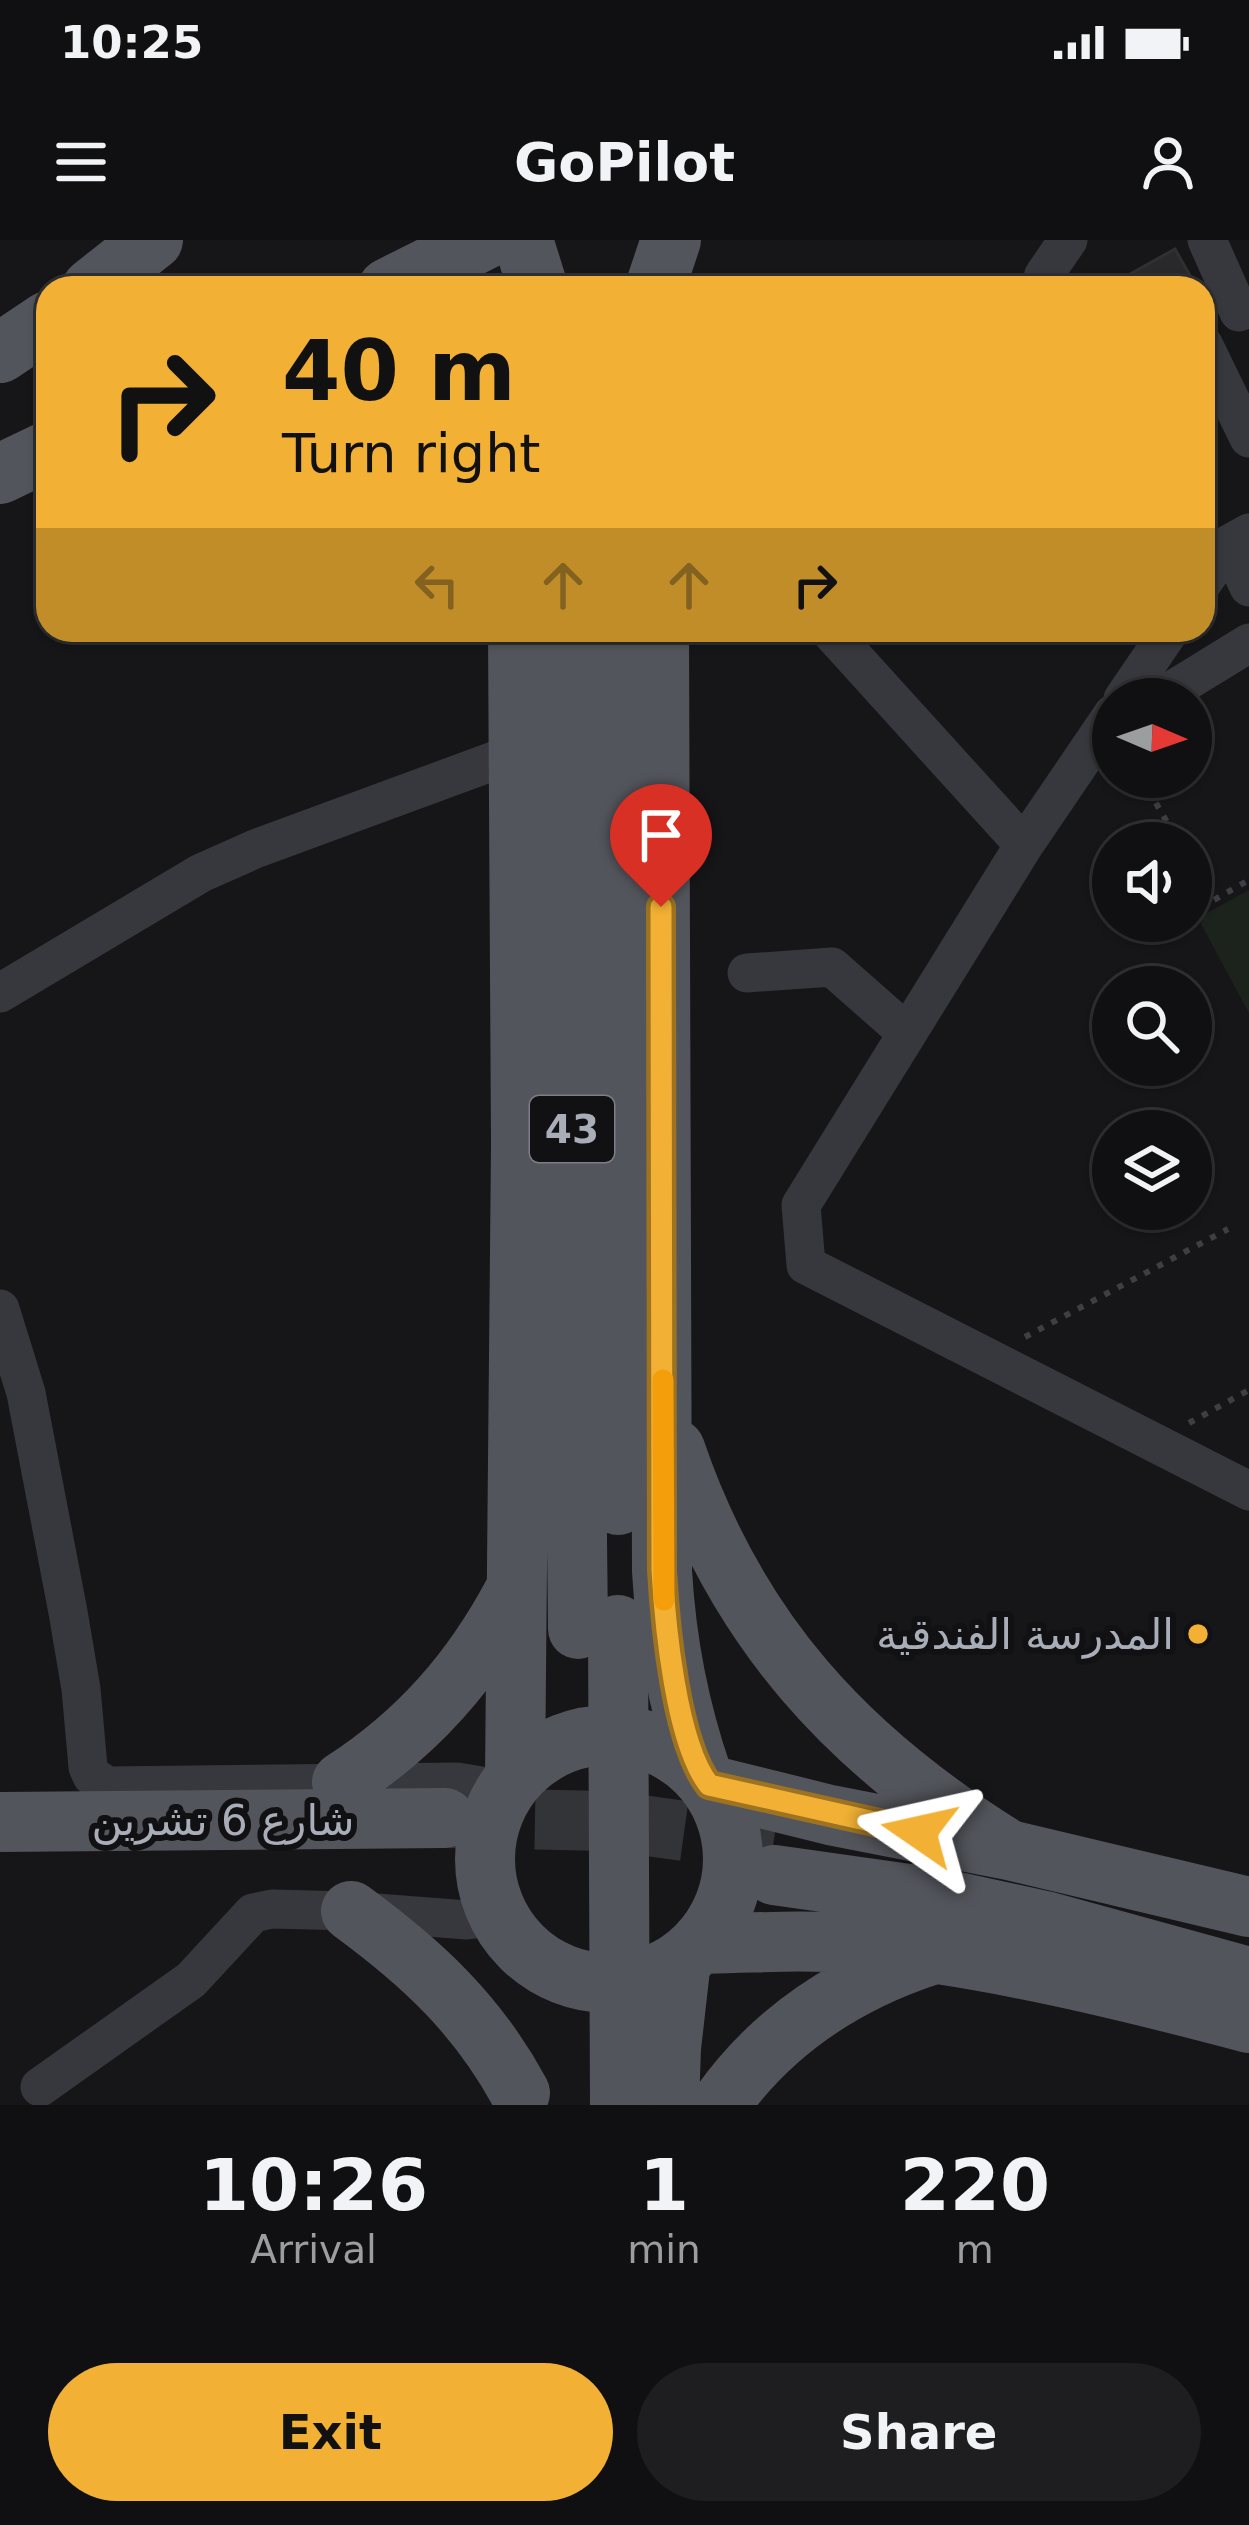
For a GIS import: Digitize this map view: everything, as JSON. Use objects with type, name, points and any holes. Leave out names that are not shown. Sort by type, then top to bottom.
[{"type":"main road","points":[[107,276],[153,240]]},
{"type":"main road","points":[[412,276],[484,240]]},
{"type":"main road","points":[[524,240],[534,276]]},
{"type":"main road","points":[[659,276],[671,240]]},
{"type":"main road","points":[[0,353],[36,329]]},
{"type":"main road","points":[[0,473],[36,456]]},
{"type":"main road","points":[[518,642],[521,1145],[510,1784],[488,1831],[484,1852],[490,1896],[509,1931],[562,1974],[598,1983],[636,1981],[690,1952],[854,1944],[934,1954],[1111,1988],[1249,2023]]},
{"type":"main road","name":"43","points":[[567,642],[598,1627],[579,2105]]},
{"type":"main road","points":[[612,642],[598,1627],[620,2105]]},
{"type":"main road","points":[[659,642],[664,1610],[686,1731],[730,1829],[733,1866],[726,1902],[690,1952],[670,2048],[669,2105]]},
{"type":"main road","points":[[663,1414],[698,1510],[724,1565],[767,1634],[818,1698],[876,1756],[940,1807],[1009,1850]]},
{"type":"main road","points":[[342,1782],[374,1762],[430,1713],[477,1656],[514,1592]]},
{"type":"main road","points":[[510,1784],[557,1745],[608,1733],[659,1744],[705,1780],[830,1815],[1009,1850],[1249,1907]]},
{"type":"main road","name":"شارع 6 تشرين","points":[[0,1822],[445,1834],[0,1850]]},
{"type":"main road","points":[[1249,1940],[956,1871],[775,1859],[1045,1921],[1249,1977]]},
{"type":"main road","points":[[351,1911],[425,1967],[457,2000],[481,2029],[520,2099]]},
{"type":"main road","points":[[509,1931],[520,2099]]},
{"type":"main road","points":[[720,2105],[763,2053],[825,2003],[859,1983],[934,1954]]},
{"type":"street","points":[[1045,276],[1068,240]]},
{"type":"street","points":[[1207,240],[1244,309],[1215,325]]},
{"type":"street","points":[[1215,369],[1249,438]]},
{"type":"street","points":[[1215,568],[1239,539]]},
{"type":"street","points":[[1239,539],[1249,587]]},
{"type":"street","points":[[840,642],[1024,845]]},
{"type":"street","points":[[1137,678],[1162,642]]},
{"type":"street","points":[[1193,678],[1249,643]]},
{"type":"street","points":[[1092,749],[1024,845],[802,1205],[806,1265],[1249,1491]]},
{"type":"street","points":[[0,993],[201,873],[521,751]]},
{"type":"street","points":[[747,973],[832,967],[908,1033]]},
{"type":"street","points":[[0,1309],[15,1351],[76,1650],[92,1776],[107,1786],[510,1784]]},
{"type":"street","points":[[40,2087],[191,1980],[254,1913],[272,1909],[351,1911],[446,1919],[509,1931]]},
{"type":"path","points":[[1212,901],[1249,880]]},
{"type":"path","points":[[987,1357],[1228,1229]]},
{"type":"path","points":[[1155,1442],[1249,1390]]},
{"type":"shaded area","points":[[1249,890],[1249,1013],[1211,942],[1212,910]]},
{"type":"building","points":[[1175,249],[1190,276],[1127,276]]},
{"type":"tunnel","points":[[445,1818],[612,1821],[777,1844]]},
{"type":"slow traffic","points":[[663,1380],[664,1600]]},
{"type":"place","name":"المدرسة الفندقية","points":[[1198,1634]]},
{"type":"route","points":[[661,907],[662,1570],[669,1649],[686,1731],[709,1785],[919,1832]]}]
